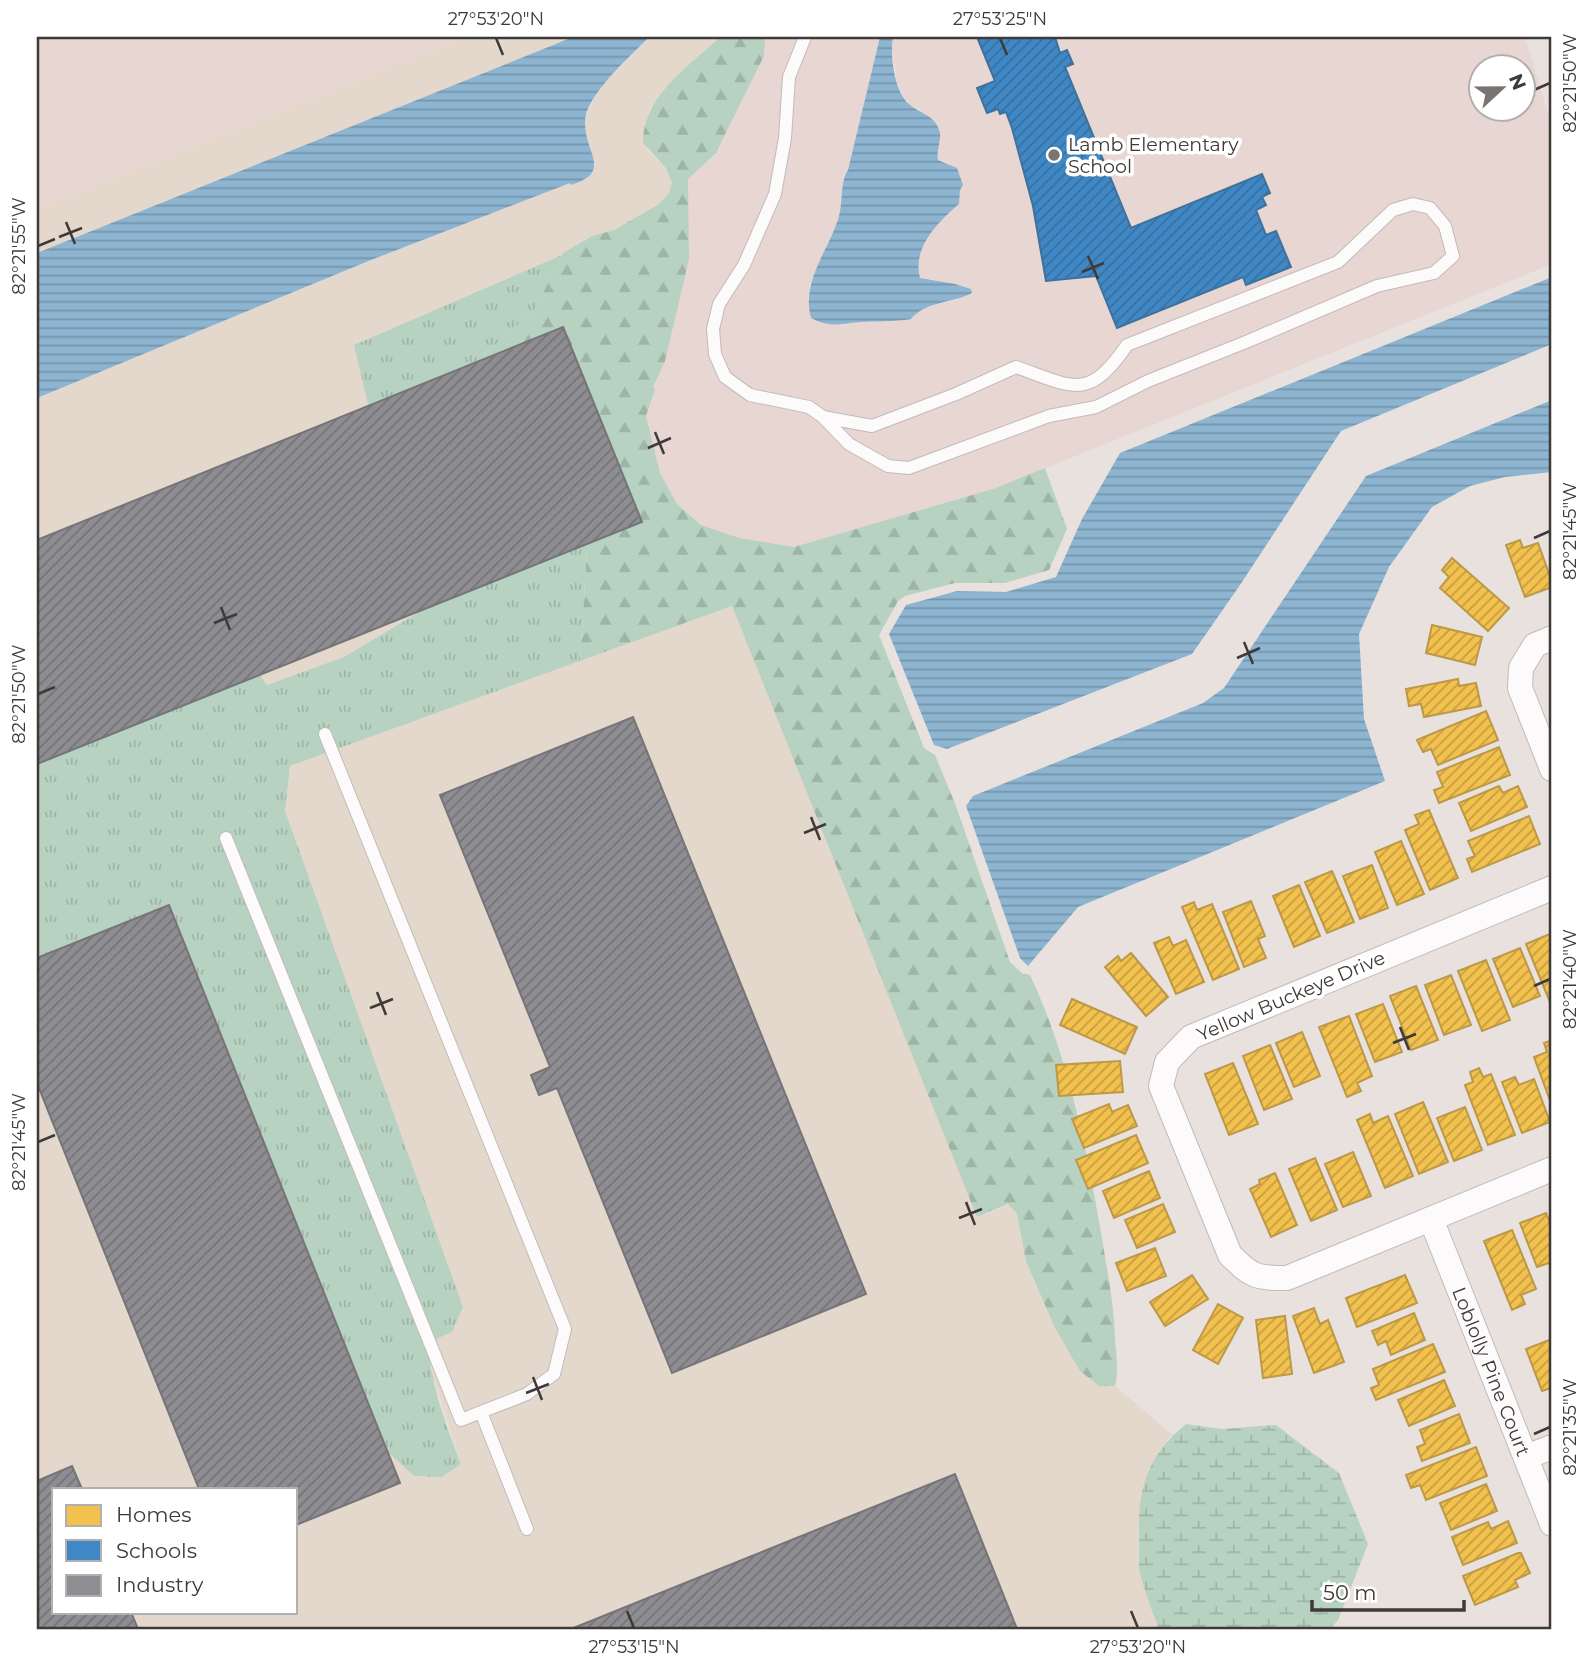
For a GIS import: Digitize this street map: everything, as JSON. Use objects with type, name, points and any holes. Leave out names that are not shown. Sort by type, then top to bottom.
[{"type":"street","points":[[1552,638],[1535,645],[1521,668],[1520,688],[1552,767]]},
{"type":"street","name":"Yellow Buckeye Drive","points":[[1552,888],[1191,1037],[1167,1062],[1161,1086],[1230,1255],[1248,1274],[1265,1278],[1287,1278],[1552,1170]]},
{"type":"street","name":"Loblolly Pine Court","points":[[1431,1219],[1552,1524]]},
{"type":"street","points":[[1526,1457],[1552,1447]]},
{"type":"lane","points":[[806,37],[789,77],[785,138],[775,194],[744,265],[719,304],[713,329],[715,354],[725,377],[750,395],[809,407],[823,417],[849,444],[888,466],[909,468],[1049,416],[1096,407],[1148,380],[1377,286],[1434,272],[1453,256],[1445,226],[1430,208],[1413,204],[1393,210],[1338,262],[1127,345],[1110,371],[1085,385],[1065,385],[1016,367],[956,394],[872,426],[823,417]]},
{"type":"lane","points":[[226,838],[461,1420],[527,1394],[554,1374],[565,1329],[325,734]]},
{"type":"lane","points":[[481,1412],[527,1529]]},
{"type":"shaded area","points":[[37,37],[465,37],[44,206],[37,169]]},
{"type":"shaded area","points":[[465,37],[573,37],[37,253],[37,171],[44,206]]},
{"type":"shaded area","points":[[649,37],[720,37],[670,83],[650,109],[643,132],[647,150],[666,168],[672,183],[669,193],[659,204],[614,230],[592,236],[562,255],[354,345],[437,601],[344,657],[267,685],[248,659],[230,548],[37,630],[37,398],[371,260],[570,183],[595,167],[584,122],[597,90]]},
{"type":"shaded area","points":[[765,37],[880,37],[848,170],[843,176],[839,216],[809,287],[841,326],[857,322],[889,322],[920,308],[958,300],[942,281],[920,278],[917,266],[934,228],[959,204],[960,189],[950,163],[938,160],[936,151],[940,134],[920,109],[911,106],[897,82],[893,37],[1525,37],[1530,52],[1466,52],[1466,122],[1536,122],[1536,74],[1552,127],[1552,264],[996,488],[794,547],[739,538],[701,525],[677,504],[660,473],[646,416],[655,390],[653,387],[665,361],[688,259],[688,179],[716,153],[764,56]]},
{"type":"shaded area","points":[[732,606],[977,1216],[1008,1204],[1017,1214],[1026,1262],[1055,1328],[1080,1371],[1099,1386],[1115,1386],[1173,1435],[1168,1438],[1138,1526],[1139,1566],[1159,1629],[37,1629],[37,1048],[92,1198],[308,1266],[389,1453],[461,1464],[432,1374],[431,1349],[436,1339],[285,811],[290,766]]},
{"type":"green space","points":[[720,37],[765,37],[764,56],[716,153],[688,179],[689,259],[665,361],[653,387],[655,390],[646,416],[660,473],[677,504],[701,525],[739,538],[794,547],[996,488],[1045,468],[1067,529],[1049,570],[1005,583],[955,583],[905,596],[898,601],[879,635],[924,748],[935,755],[956,806],[1010,962],[1023,974],[1030,975],[1064,1066],[1088,1163],[1109,1282],[1117,1362],[1115,1386],[1099,1386],[1080,1371],[1055,1328],[1026,1262],[1017,1214],[1008,1204],[977,1217],[732,606],[580,661],[589,517],[483,356],[535,309],[563,253],[592,236],[614,230],[659,204],[669,193],[672,183],[666,168],[643,143],[645,126],[659,96]]},
{"type":"green space","points":[[562,255],[535,309],[483,356],[589,517],[580,661],[290,766],[285,811],[463,1307],[452,1332],[432,1345],[430,1359],[440,1406],[461,1464],[442,1477],[414,1476],[389,1453],[308,1266],[92,1198],[37,1048],[37,630],[114,598],[248,659],[267,685],[344,657],[436,602],[388,489],[354,345]]},
{"type":"green space","points":[[1186,1424],[1221,1429],[1276,1425],[1339,1473],[1368,1544],[1338,1620],[1330,1629],[1159,1629],[1139,1569],[1142,1491],[1153,1462],[1172,1436]]},
{"type":"water","points":[[573,37],[649,37],[600,89],[587,112],[586,134],[594,168],[584,180],[571,185],[570,183],[371,260],[37,398],[37,253]]},
{"type":"water","points":[[880,37],[893,37],[893,63],[900,91],[909,104],[935,122],[940,133],[938,160],[957,168],[963,185],[959,204],[935,227],[923,246],[920,278],[955,284],[971,289],[972,293],[931,306],[911,319],[830,324],[811,318],[810,291],[839,216],[844,180]]},
{"type":"water","points":[[1552,277],[1552,344],[1341,431],[1192,654],[947,749],[934,745],[889,634],[906,605],[957,591],[1006,592],[1056,577],[1082,519],[1120,453]]},
{"type":"water","points":[[1552,400],[1552,472],[1505,477],[1470,486],[1432,507],[1389,567],[1359,634],[1364,719],[1385,781],[1078,907],[1028,966],[1020,958],[966,806],[973,796],[1203,703],[1224,688],[1366,476]]},
{"type":"building: Homes","points":[[1520,540],[1523,548],[1538,543],[1552,582],[1552,587],[1525,597],[1506,545]]},
{"type":"building: Homes","points":[[1452,558],[1509,608],[1488,631],[1440,588],[1449,577],[1442,570]]},
{"type":"building: Homes","points":[[1432,625],[1482,637],[1475,665],[1426,653]]},
{"type":"building: Homes","points":[[1458,679],[1459,686],[1476,683],[1481,706],[1424,717],[1421,704],[1409,706],[1406,689]]},
{"type":"building: Homes","points":[[1486,711],[1498,740],[1438,765],[1431,749],[1423,752],[1417,740]]},
{"type":"building: Homes","points":[[1499,747],[1510,775],[1439,803],[1434,790],[1443,787],[1437,772]]},
{"type":"building: Homes","points":[[1499,786],[1503,793],[1518,786],[1527,807],[1471,831],[1459,803]]},
{"type":"building: Homes","points":[[1429,810],[1458,878],[1430,890],[1405,830],[1419,824],[1415,815]]},
{"type":"building: Homes","points":[[1529,816],[1540,844],[1472,872],[1467,859],[1475,856],[1468,841]]},
{"type":"building: Homes","points":[[1401,841],[1424,894],[1397,905],[1375,852]]},
{"type":"building: Homes","points":[[1372,865],[1388,908],[1360,919],[1343,876]]},
{"type":"building: Homes","points":[[1332,871],[1354,922],[1327,933],[1305,882]]},
{"type":"building: Homes","points":[[1299,885],[1320,936],[1294,947],[1273,896]]},
{"type":"building: Homes","points":[[1251,901],[1265,936],[1258,939],[1266,958],[1244,967],[1223,912]]},
{"type":"building: Homes","points":[[1194,902],[1197,910],[1212,904],[1239,969],[1213,980],[1182,907]]},
{"type":"building: Homes","points":[[1552,933],[1552,1007],[1526,944]]},
{"type":"building: Homes","points":[[1169,937],[1173,946],[1186,940],[1204,982],[1176,994],[1154,943]]},
{"type":"building: Homes","points":[[1520,948],[1540,996],[1513,1007],[1493,959]]},
{"type":"building: Homes","points":[[1131,953],[1168,997],[1146,1016],[1105,967],[1118,956],[1121,961]]},
{"type":"building: Homes","points":[[1486,960],[1510,1020],[1482,1031],[1458,971]]},
{"type":"building: Homes","points":[[1451,975],[1471,1025],[1444,1035],[1425,985]]},
{"type":"building: Homes","points":[[1416,986],[1438,1040],[1411,1050],[1390,996]]},
{"type":"building: Homes","points":[[1072,999],[1137,1027],[1125,1054],[1060,1025]]},
{"type":"building: Homes","points":[[1383,1004],[1402,1052],[1375,1062],[1356,1014]]},
{"type":"building: Homes","points":[[1349,1016],[1372,1076],[1357,1083],[1361,1091],[1347,1097],[1319,1027]]},
{"type":"building: Homes","points":[[1302,1032],[1320,1076],[1294,1087],[1276,1043]]},
{"type":"building: Homes","points":[[1552,1040],[1552,1106],[1534,1057],[1547,1052],[1544,1043]]},
{"type":"building: Homes","points":[[1270,1045],[1292,1099],[1264,1110],[1243,1056]]},
{"type":"building: Homes","points":[[1120,1061],[1123,1092],[1059,1096],[1056,1065]]},
{"type":"building: Homes","points":[[1233,1063],[1258,1124],[1229,1135],[1205,1074]]},
{"type":"building: Homes","points":[[1479,1068],[1483,1077],[1491,1074],[1515,1135],[1488,1145],[1465,1085],[1473,1082],[1470,1072]]},
{"type":"building: Homes","points":[[1515,1077],[1519,1085],[1534,1079],[1550,1122],[1522,1133],[1502,1082]]},
{"type":"building: Homes","points":[[1423,1102],[1448,1162],[1419,1174],[1395,1114]]},
{"type":"building: Homes","points":[[1109,1104],[1112,1112],[1128,1105],[1137,1126],[1084,1148],[1072,1119]]},
{"type":"building: Homes","points":[[1465,1107],[1482,1150],[1454,1161],[1437,1118]]},
{"type":"building: Homes","points":[[1370,1114],[1373,1123],[1388,1116],[1413,1176],[1385,1188],[1357,1120]]},
{"type":"building: Homes","points":[[1136,1135],[1148,1163],[1088,1189],[1076,1160]]},
{"type":"building: Homes","points":[[1353,1152],[1371,1196],[1343,1207],[1325,1164]]},
{"type":"building: Homes","points":[[1315,1158],[1337,1210],[1311,1221],[1289,1169]]},
{"type":"building: Homes","points":[[1149,1171],[1160,1198],[1114,1218],[1103,1191]]},
{"type":"building: Homes","points":[[1275,1173],[1297,1225],[1271,1237],[1250,1189],[1260,1184],[1259,1180]]},
{"type":"building: Homes","points":[[1163,1204],[1175,1232],[1137,1248],[1125,1220]]},
{"type":"building: Homes","points":[[1546,1213],[1552,1228],[1552,1262],[1537,1267],[1520,1223]]},
{"type":"building: Homes","points":[[1512,1230],[1536,1289],[1521,1295],[1525,1304],[1512,1310],[1484,1241]]},
{"type":"building: Homes","points":[[1155,1248],[1166,1276],[1127,1291],[1116,1263]]},
{"type":"building: Homes","points":[[1192,1275],[1208,1299],[1165,1326],[1150,1302]]},
{"type":"building: Homes","points":[[1405,1275],[1417,1303],[1357,1327],[1346,1298]]},
{"type":"building: Homes","points":[[1218,1304],[1243,1318],[1218,1364],[1193,1350]]},
{"type":"building: Homes","points":[[1314,1308],[1320,1324],[1328,1320],[1344,1362],[1314,1373],[1293,1316]]},
{"type":"building: Homes","points":[[1414,1313],[1425,1340],[1391,1355],[1386,1341],[1378,1345],[1372,1331]]},
{"type":"building: Homes","points":[[1285,1316],[1292,1374],[1263,1378],[1256,1320]]},
{"type":"building: Homes","points":[[1552,1339],[1552,1392],[1551,1388],[1542,1391],[1526,1349]]},
{"type":"building: Homes","points":[[1433,1344],[1445,1372],[1376,1400],[1371,1388],[1379,1385],[1373,1369]]},
{"type":"building: Homes","points":[[1444,1380],[1455,1406],[1409,1426],[1398,1400]]},
{"type":"building: Homes","points":[[1459,1414],[1470,1443],[1422,1461],[1417,1447],[1425,1444],[1420,1430]]},
{"type":"building: Homes","points":[[1476,1447],[1487,1476],[1426,1500],[1420,1485],[1411,1488],[1406,1475]]},
{"type":"building: Homes","points":[[1486,1484],[1497,1511],[1451,1530],[1440,1503]]},
{"type":"building: Homes","points":[[1508,1521],[1517,1543],[1463,1565],[1452,1537],[1488,1522],[1491,1529]]},
{"type":"building: Homes","points":[[1521,1553],[1530,1573],[1515,1580],[1518,1587],[1475,1605],[1463,1576]]},
{"type":"building: Schools","points":[[977,37],[1055,37],[1060,53],[1067,50],[1073,64],[1065,67],[1131,228],[1262,174],[1270,193],[1262,197],[1266,205],[1256,210],[1266,235],[1276,231],[1291,267],[1246,285],[1243,277],[1117,328],[1096,276],[1046,281],[1033,206],[1012,128],[1006,112],[1000,114],[998,109],[987,113],[977,88],[995,81]]},
{"type":"building: Industry","points":[[563,327],[642,522],[37,764],[37,540]]},
{"type":"building: Industry","points":[[633,717],[866,1294],[672,1373],[557,1088],[539,1095],[531,1075],[550,1067],[440,795]]},
{"type":"building: Industry","points":[[169,905],[400,1483],[298,1524],[298,1488],[199,1488],[37,1083],[37,958]]},
{"type":"building: Industry","points":[[72,1466],[82,1488],[52,1488],[52,1614],[132,1614],[138,1629],[37,1629],[37,1481]]},
{"type":"building: Industry","points":[[955,1474],[1017,1629],[571,1629]]},
{"type":"place","name":"Lamb Elementary School","points":[[1054,155]]}]
